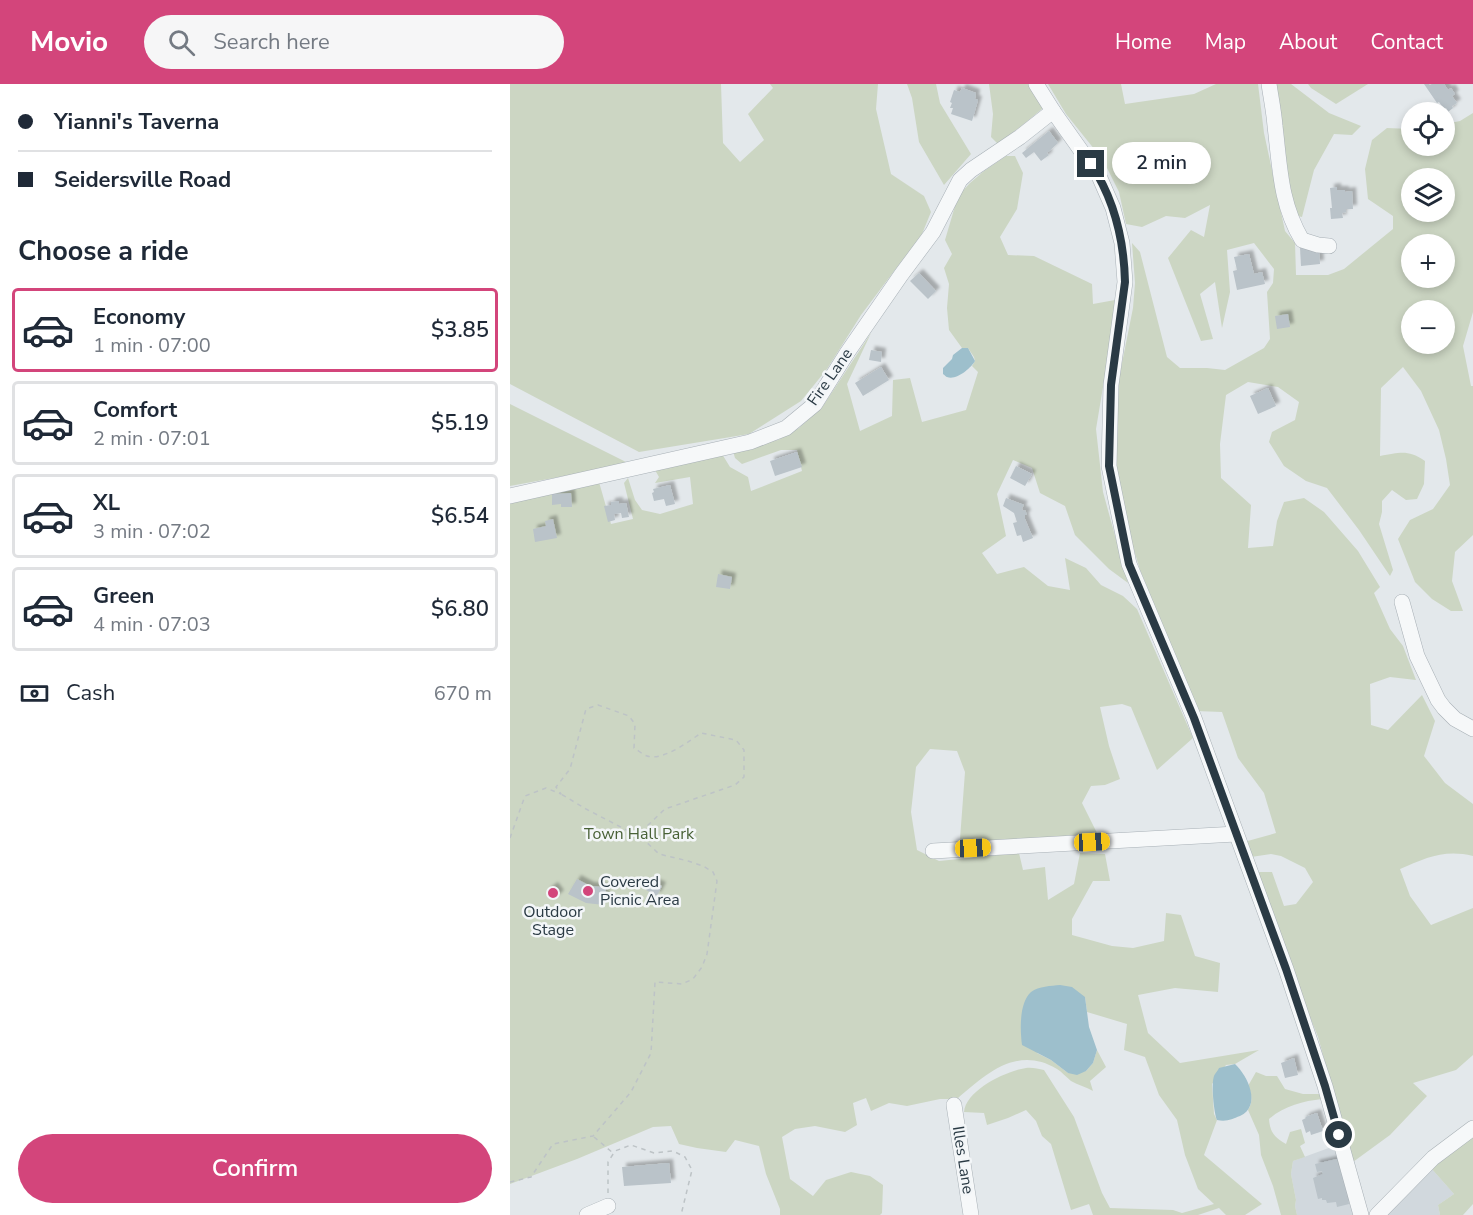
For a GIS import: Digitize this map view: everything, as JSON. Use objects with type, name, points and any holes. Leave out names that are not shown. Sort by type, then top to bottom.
[{"type":"street","points":[[1036,84],[1099,176],[1113,208],[1122,243],[1125,282],[1111,385],[1109,466],[1129,564],[1194,718],[1286,969],[1325,1086],[1362,1215]]},
{"type":"street","points":[[1269,84],[1287,208],[1302,240],[1329,246]]},
{"type":"street","name":"Fire Lane","points":[[510,496],[750,442],[786,428],[815,404],[853,344],[933,232],[960,180],[1053,111]]},
{"type":"street","points":[[1401,602],[1418,656],[1438,700],[1455,719],[1473,729]]},
{"type":"street","points":[[933,851],[1236,834]]},
{"type":"street","name":"Illes Lane","points":[[954,1106],[971,1215]]},
{"type":"street","points":[[1377,1215],[1433,1158],[1473,1128]]},
{"type":"street","points":[[587,1215],[608,1206]]},
{"type":"path","points":[[561,794],[556,787],[570,769],[586,709],[598,705],[629,716],[635,724],[634,748],[647,756],[660,755],[678,748],[701,734],[736,740],[744,750],[744,777],[735,785],[665,809],[646,827],[642,838]]},
{"type":"path","points":[[510,838],[525,796],[546,788],[642,838],[659,854],[688,861],[713,872],[717,881],[707,954],[702,967],[693,979],[682,984],[655,982],[651,1053],[631,1092],[593,1136],[553,1144],[531,1177],[510,1182]]},
{"type":"path","points":[[593,1136],[614,1153]]},
{"type":"path","points":[[608,1206],[608,1162],[614,1153],[631,1145],[654,1154],[673,1151],[685,1157],[692,1170],[681,1215]]},
{"type":"shaded area","points":[[1337,1145],[1356,1215],[1297,1215],[1291,1174],[1293,1161]]},
{"type":"shaded area","points":[[1431,1168],[1454,1194],[1438,1205],[1440,1215],[1385,1215]]},
{"type":"green space","points":[[510,84],[721,84],[723,143],[740,162],[764,140],[748,114],[773,88],[770,84],[878,84],[876,109],[891,174],[924,196],[931,212],[922,234],[861,315],[827,369],[801,401],[749,434],[639,452],[510,384]]},
{"type":"green space","points":[[907,84],[936,84],[940,103],[971,154],[944,185],[919,142],[912,98]]},
{"type":"green space","points":[[989,84],[1028,84],[1043,108],[998,144],[991,137],[993,114]]},
{"type":"green space","points":[[1048,84],[1121,84],[1125,104],[1194,94],[1216,84],[1258,84],[1264,133],[1285,231],[1295,243],[1296,275],[1328,275],[1344,269],[1393,229],[1393,216],[1368,199],[1365,169],[1372,140],[1387,128],[1401,129],[1401,156],[1455,156],[1455,122],[1473,113],[1473,312],[1463,346],[1471,386],[1473,386],[1473,535],[1455,552],[1452,581],[1463,611],[1451,611],[1432,599],[1415,582],[1398,539],[1410,520],[1433,509],[1450,485],[1439,430],[1421,391],[1403,367],[1381,388],[1380,456],[1408,453],[1419,457],[1425,461],[1424,484],[1417,499],[1406,500],[1392,490],[1382,501],[1379,524],[1393,570],[1390,576],[1327,488],[1306,481],[1284,466],[1269,442],[1272,432],[1295,420],[1299,402],[1278,387],[1248,382],[1226,395],[1220,444],[1221,478],[1251,505],[1248,548],[1273,546],[1277,521],[1284,502],[1304,498],[1324,512],[1358,551],[1380,587],[1374,593],[1390,629],[1403,646],[1416,680],[1390,677],[1370,684],[1371,725],[1388,730],[1422,695],[1435,721],[1424,756],[1445,783],[1473,804],[1473,856],[1444,854],[1400,869],[1410,896],[1431,925],[1473,908],[1473,1055],[1456,1070],[1413,1083],[1427,1096],[1390,1135],[1353,1162],[1318,1037],[1257,872],[1272,872],[1284,906],[1296,904],[1313,882],[1305,868],[1281,856],[1271,854],[1251,857],[1244,842],[1276,833],[1264,793],[1238,758],[1222,712],[1196,711],[1140,570],[1124,517],[1115,463],[1118,383],[1133,308],[1135,283],[1132,243],[1140,252],[1167,357],[1180,368],[1225,370],[1264,348],[1270,339],[1267,292],[1273,283],[1274,269],[1254,243],[1227,250],[1230,292],[1222,328],[1215,282],[1200,294],[1213,339],[1201,341],[1168,258],[1191,230],[1204,237],[1210,205],[1185,218],[1166,216],[1142,227],[1126,224],[1119,192],[1103,160],[1066,114]]},
{"type":"green space","points":[[1275,84],[1291,84],[1329,113],[1361,126],[1352,135],[1334,134],[1314,170],[1302,217],[1294,215],[1288,199]]},
{"type":"green space","points":[[1308,84],[1368,84],[1336,104]]},
{"type":"green space","name":"Town Hall Park","points":[[1006,156],[1015,156],[1023,173],[1017,209],[1000,237],[1008,255],[1034,256],[1092,284],[1093,304],[1115,300],[1112,333],[1096,429],[1103,492],[1128,583],[1109,569],[1075,535],[1065,506],[1040,493],[1032,468],[1013,460],[997,494],[1006,536],[982,553],[997,574],[1024,567],[1048,586],[1070,590],[1065,558],[1086,568],[1101,585],[1123,596],[1137,609],[1193,738],[1157,770],[1131,707],[1122,704],[1100,707],[1120,779],[1105,785],[1091,786],[1082,803],[1097,833],[963,845],[960,839],[965,772],[957,751],[930,749],[916,767],[911,812],[917,850],[939,861],[1019,853],[1023,870],[1045,867],[1048,900],[1074,884],[1080,853],[1105,854],[1110,881],[1093,881],[1072,919],[1072,935],[1112,946],[1133,948],[1164,941],[1166,913],[1181,915],[1195,956],[1220,963],[1218,992],[1175,988],[1138,995],[1148,1033],[1180,1063],[1259,1050],[1235,1064],[1226,1065],[1212,1084],[1214,1114],[1217,1120],[1204,1155],[1262,1204],[1245,1215],[1226,1215],[1219,1208],[1198,1215],[1093,1215],[1089,1204],[1071,1210],[1051,1144],[1042,1136],[1036,1121],[1026,1110],[987,1125],[984,1113],[964,1112],[972,1096],[998,1077],[1026,1068],[1044,1070],[1074,1117],[1102,1193],[1110,1208],[1173,1210],[1182,1213],[1214,1204],[1198,1189],[1185,1155],[1177,1120],[1159,1095],[1145,1057],[1124,1050],[1127,1024],[1087,1012],[1085,997],[1037,1053],[1068,1073],[1086,1071],[1093,1063],[1097,1050],[1106,1067],[1090,1081],[1093,1091],[1071,1081],[1057,1069],[1042,1062],[1015,1061],[991,1072],[957,1099],[940,1099],[907,1106],[889,1103],[871,1111],[866,1098],[853,1103],[857,1125],[845,1132],[815,1126],[795,1129],[782,1137],[790,1179],[813,1196],[826,1180],[851,1172],[870,1176],[883,1185],[880,1215],[780,1215],[759,1146],[735,1140],[726,1152],[679,1144],[671,1126],[653,1127],[510,1184],[510,500],[599,482],[611,524],[633,519],[624,483],[628,478],[635,500],[642,510],[660,514],[693,504],[690,477],[655,483],[659,477],[655,470],[722,454],[730,467],[748,477],[751,491],[802,471],[797,450],[781,450],[742,464],[735,458],[733,451],[754,444],[778,440],[799,428],[823,406],[871,333],[847,384],[860,431],[892,416],[893,380],[910,378],[922,422],[966,410],[978,372],[972,366],[975,361],[968,348],[962,348],[949,330],[947,308],[949,284],[944,268],[952,254],[945,240],[958,196],[984,171]]},
{"type":"green space","points":[[510,404],[630,464],[510,486]]},
{"type":"green space","points":[[1256,1072],[1266,1076],[1277,1076],[1285,1089],[1303,1094],[1321,1094],[1322,1099],[1294,1105],[1269,1119],[1273,1134],[1286,1144],[1290,1132],[1301,1129],[1305,1143],[1300,1146],[1305,1157],[1293,1161],[1291,1174],[1297,1215],[1281,1215],[1261,1155],[1259,1135],[1248,1110],[1251,1098],[1248,1086]]},
{"type":"green space","points":[[1473,1136],[1473,1204],[1463,1215],[1440,1215],[1438,1205],[1454,1194],[1431,1168]]},
{"type":"water","points":[[962,348],[968,348],[975,361],[959,376],[947,377],[943,374],[943,368]]},
{"type":"water","points":[[1060,985],[1072,987],[1085,997],[1089,1027],[1097,1050],[1093,1063],[1086,1071],[1077,1075],[1068,1073],[1051,1060],[1022,1045],[1021,1017],[1027,997],[1038,989]]},
{"type":"water","points":[[1235,1064],[1251,1091],[1250,1105],[1247,1111],[1240,1116],[1217,1120],[1213,1098],[1214,1076],[1219,1068]]},
{"type":"building","points":[[1424,84],[1444,84],[1448,90],[1451,88],[1455,94],[1452,96],[1457,103],[1436,102]]},
{"type":"building","points":[[962,88],[976,93],[975,99],[978,100],[972,121],[951,114],[953,108],[950,108],[952,103],[950,102],[954,90],[960,92]]},
{"type":"building","points":[[1049,131],[1058,143],[1047,153],[1049,155],[1041,161],[1034,152],[1026,158],[1022,153]]},
{"type":"building","points":[[1337,187],[1337,190],[1352,191],[1353,209],[1346,209],[1346,212],[1342,213],[1343,218],[1331,219],[1330,188]]},
{"type":"building","points":[[1300,248],[1319,250],[1320,264],[1301,266]]},
{"type":"building","points":[[1249,254],[1254,274],[1262,272],[1265,284],[1237,290],[1233,271],[1237,270],[1234,257]]},
{"type":"building","points":[[919,273],[936,291],[928,299],[910,281]]},
{"type":"building","points":[[1288,314],[1290,327],[1277,329],[1275,316]]},
{"type":"building","points":[[871,350],[882,352],[881,362],[869,360]]},
{"type":"building","points":[[881,367],[889,380],[863,396],[855,383]]},
{"type":"building","points":[[1268,388],[1276,406],[1258,414],[1250,396]]},
{"type":"building","points":[[797,452],[802,467],[775,476],[770,461]]},
{"type":"building","points":[[1016,466],[1032,474],[1025,486],[1010,478]]},
{"type":"building","points":[[670,485],[675,504],[666,506],[664,499],[654,501],[653,489]]},
{"type":"building","points":[[571,493],[572,507],[561,507],[561,504],[552,505],[552,494]]},
{"type":"building","points":[[1006,498],[1024,505],[1022,508],[1027,515],[1025,519],[1033,538],[1023,542],[1021,535],[1017,536],[1013,523],[1017,522],[1014,513],[1003,506]]},
{"type":"building","points":[[619,501],[619,504],[626,503],[629,517],[622,518],[621,513],[614,514],[615,520],[608,522],[604,506]]},
{"type":"building","points":[[553,519],[557,538],[535,542],[533,529],[546,526],[545,521]]},
{"type":"building","points":[[718,574],[732,577],[730,589],[716,587]]},
{"type":"building","name":"Covered Picnic Area","points":[[577,879],[590,886],[606,887],[604,905],[586,903],[568,894]]},
{"type":"building","points":[[651,881],[662,886],[657,896],[646,890]]},
{"type":"building","name":"Outdoor Stage","points":[[554,886],[560,894],[553,900],[547,891]]},
{"type":"building","points":[[1294,1058],[1298,1075],[1285,1078],[1281,1063]]},
{"type":"building","points":[[1317,1113],[1323,1131],[1311,1135],[1310,1131],[1306,1133],[1302,1120]]},
{"type":"building","points":[[1337,1159],[1339,1167],[1343,1167],[1349,1204],[1337,1207],[1336,1202],[1327,1203],[1322,1198],[1318,1199],[1313,1178],[1323,1174],[1322,1171],[1317,1172],[1315,1164]]},
{"type":"building","points":[[669,1163],[671,1183],[624,1186],[622,1167]]},
{"type":"place","name":"Covered Picnic Area","points":[[588,891]]},
{"type":"place","name":"Outdoor Stage","points":[[553,893]]},
{"type":"route","points":[[1091,164],[1113,208],[1122,243],[1125,272],[1111,385],[1109,466],[1129,564],[1194,718],[1286,969],[1339,1135]]}]
